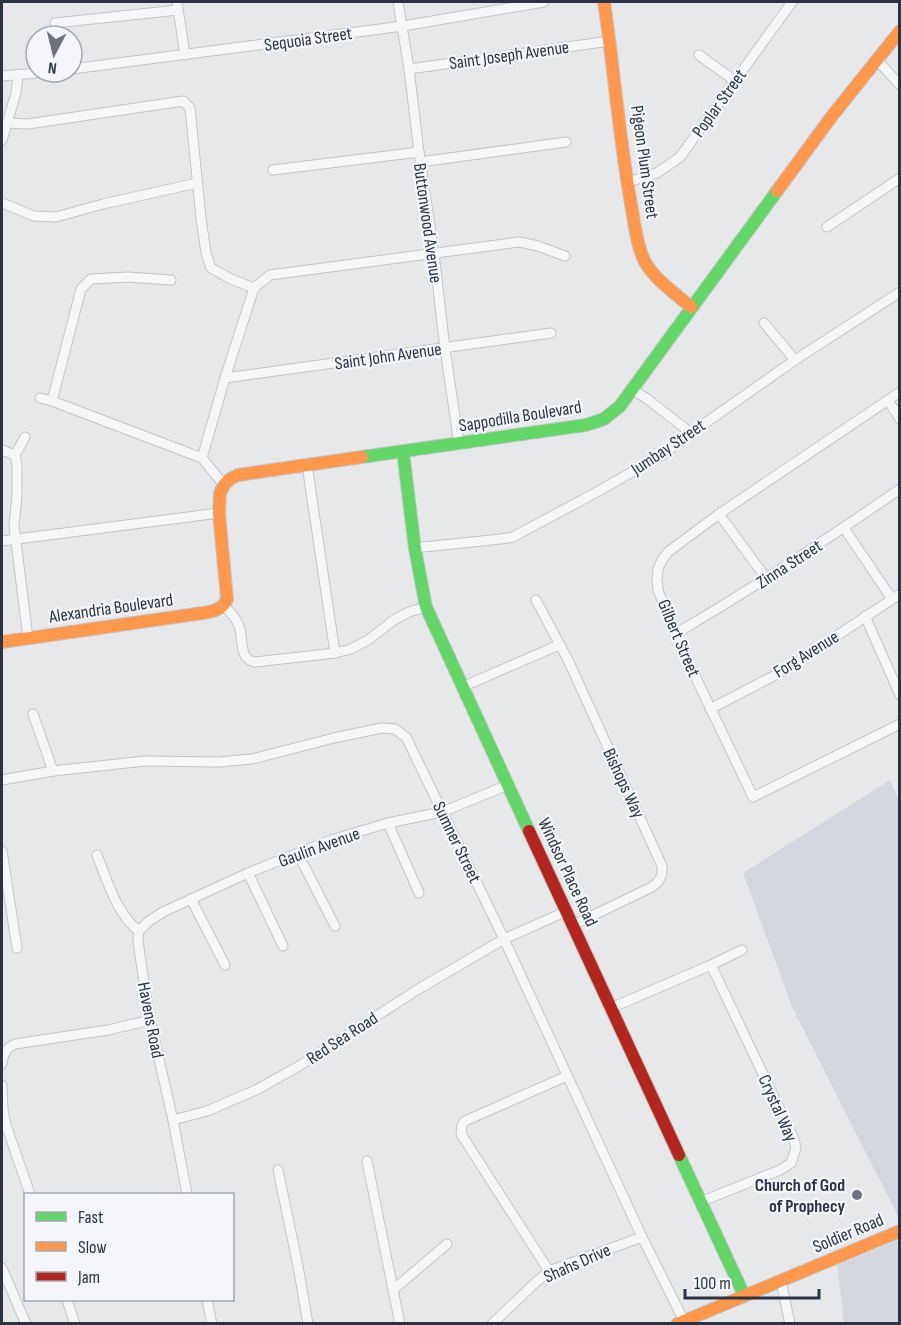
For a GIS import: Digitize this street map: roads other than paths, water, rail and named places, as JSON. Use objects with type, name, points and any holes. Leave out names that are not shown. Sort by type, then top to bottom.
[{"type":"street","name":"Buttonwood Avenue","points":[[398,2],[459,444]]},
{"type":"street","name":"Sequoia Street","points":[[84,68],[403,26],[544,2]]},
{"type":"street","name":"Pigeon Plum Street","points":[[604,2],[628,182],[644,261],[691,307]]},
{"type":"street","name":"Poplar Street","points":[[628,182],[657,173],[680,157],[792,2]]},
{"type":"street","points":[[56,23],[177,6],[185,55]]},
{"type":"street","name":"Sappodilla Boulevard","points":[[224,485],[238,475],[586,425],[604,419],[620,406],[633,390],[691,307],[832,116],[876,58],[900,31]]},
{"type":"street","name":"Saint Joseph Avenue","points":[[409,69],[610,41]]},
{"type":"street","points":[[699,55],[735,81]]},
{"type":"street","points":[[876,58],[900,85]]},
{"type":"street","points":[[2,76],[24,75]]},
{"type":"street","points":[[2,140],[16,93],[18,76]]},
{"type":"street","points":[[6,123],[28,123],[183,101],[190,108],[206,253],[211,268],[254,288]]},
{"type":"street","points":[[273,170],[566,141]]},
{"type":"street","points":[[827,227],[900,178]]},
{"type":"street","points":[[2,203],[34,216],[56,217],[197,183]]},
{"type":"street","points":[[202,458],[254,288],[270,275],[519,242],[566,256]]},
{"type":"street","points":[[52,401],[81,289],[91,279],[128,277],[171,280]]},
{"type":"street","name":"Jumbay Street","points":[[414,548],[513,537],[662,455],[795,360],[900,292]]},
{"type":"street","points":[[764,322],[795,360]]},
{"type":"street","name":"Saint John Avenue","points":[[225,378],[551,333]]},
{"type":"street","points":[[633,390],[691,433]]},
{"type":"street","name":"Gilbert Street","points":[[900,392],[719,514],[668,552],[658,569],[657,579],[658,590],[675,634],[753,797],[900,724]]},
{"type":"street","points":[[40,398],[202,458],[224,485],[220,493],[219,513],[227,596],[224,606],[235,617],[242,636],[244,655],[249,660],[255,662],[335,653],[351,649],[368,640],[394,620],[426,607]]},
{"type":"street","points":[[888,400],[900,418]]},
{"type":"street","points":[[25,437],[15,455],[17,485],[14,526],[28,639]]},
{"type":"street","points":[[2,450],[15,455]]},
{"type":"street","name":"Windsor Place Road","points":[[404,452],[414,548],[426,607],[744,1295]]},
{"type":"street","points":[[307,465],[335,653]]},
{"type":"street","name":"Zinna Street","points":[[675,634],[722,607],[900,489]]},
{"type":"street","points":[[2,541],[219,513]]},
{"type":"street","points":[[719,514],[766,578]]},
{"type":"street","points":[[844,528],[896,596]]},
{"type":"street","name":"Forg Avenue","points":[[710,709],[785,670],[896,596]]},
{"type":"street","name":"Bishops Way","points":[[536,600],[568,662],[663,866],[661,878],[652,887],[573,925]]},
{"type":"street","name":"Alexandria Boulevard","points":[[2,642],[203,613],[218,610],[224,606]]},
{"type":"street","points":[[865,616],[900,695]]},
{"type":"street","points":[[462,687],[559,645]]},
{"type":"street","points":[[33,714],[53,771]]},
{"type":"street","name":"Sumner Street","points":[[2,780],[53,771],[145,761],[218,762],[252,759],[334,738],[388,728],[401,732],[406,737],[504,939],[642,1237],[687,1321]]},
{"type":"street","name":"Gaulin Avenue","points":[[139,931],[163,912],[248,873],[331,840],[388,823],[442,812],[508,785]]},
{"type":"street","points":[[388,823],[420,893]]},
{"type":"street","points":[[2,851],[3,870],[18,948]]},
{"type":"street","points":[[298,854],[335,926]]},
{"type":"street","points":[[97,855],[129,924],[139,931]]},
{"type":"street","points":[[248,873],[283,946]]},
{"type":"street","points":[[191,899],[225,965]]},
{"type":"street","name":"Red Sea Road","points":[[172,1120],[207,1111],[256,1090],[299,1066],[417,990],[504,939],[567,911]]},
{"type":"street","name":"Havens Road","points":[[139,931],[140,956],[150,1020],[187,1193]]},
{"type":"street","points":[[611,1008],[742,950]]},
{"type":"street","name":"Crystal Way","points":[[700,1202],[780,1170],[791,1163],[796,1148],[794,1139],[711,965]]},
{"type":"street","points":[[2,1064],[2,1057],[7,1048],[15,1044],[108,1030],[150,1020]]},
{"type":"street","points":[[549,1272],[461,1134],[465,1121],[567,1076]]},
{"type":"street","points":[[2,1085],[6,1125],[30,1193]]},
{"type":"street","points":[[367,1161],[400,1323]]},
{"type":"street","points":[[278,1170],[308,1323]]},
{"type":"street","name":"Soldier Road","points":[[687,1321],[900,1231]]},
{"type":"street","name":"Shahs Drive","points":[[492,1323],[549,1272],[642,1237]]},
{"type":"street","points":[[393,1290],[447,1244]]},
{"type":"street","points":[[2,1268],[26,1323]]},
{"type":"street","points":[[781,1281],[790,1323]]},
{"type":"street","points":[[68,1301],[75,1323]]},
{"type":"street","points":[[207,1301],[212,1323]]},
{"type":"place","name":"Church of God of Prophecy","points":[[857,1195]]}]
